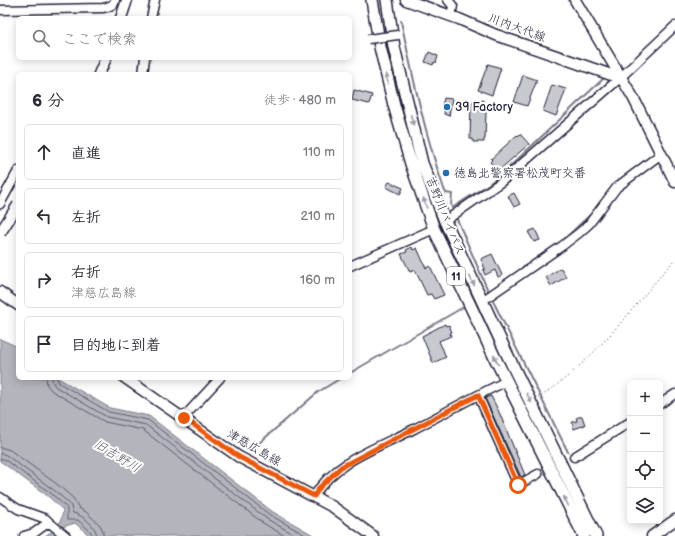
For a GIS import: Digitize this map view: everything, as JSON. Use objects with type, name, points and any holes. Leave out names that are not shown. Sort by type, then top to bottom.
[{"type":"highway","name":"吉野川バイパス","points":[[372,0],[380,47],[394,105],[411,164],[434,229],[584,536]]},
{"type":"highway","name":"吉野川バイパス","points":[[387,0],[394,47],[422,163],[445,221],[482,301],[596,536]]},
{"type":"main road","points":[[122,16],[126,0]]},
{"type":"main road","name":"川内大代線","points":[[406,0],[451,16],[496,35],[620,78]]},
{"type":"main road","points":[[575,0],[620,78],[634,99],[675,182]]},
{"type":"main road","points":[[100,72],[105,60]]},
{"type":"main road","points":[[0,232],[16,209]]},
{"type":"main road","points":[[0,292],[16,304]]},
{"type":"main road","name":"津慈広島線","points":[[128,380],[239,457],[333,507],[373,536]]},
{"type":"main road","points":[[652,536],[675,520]]},
{"type":"street","points":[[0,10],[102,8],[111,6],[115,0]]},
{"type":"street","points":[[151,16],[154,0]]},
{"type":"street","points":[[448,0],[453,6],[451,16]]},
{"type":"street","points":[[445,221],[501,182],[620,78],[675,26]]},
{"type":"street","points":[[368,39],[398,35]]},
{"type":"street","points":[[143,72],[145,60]]},
{"type":"street","points":[[482,301],[579,233],[589,224],[617,187],[661,154]]},
{"type":"street","points":[[16,175],[0,204],[16,206]]},
{"type":"street","points":[[352,265],[434,229]]},
{"type":"street","points":[[184,418],[218,380]]},
{"type":"street","points":[[314,496],[320,487],[341,467],[507,381]]},
{"type":"street","points":[[663,402],[675,394]]},
{"type":"street","points":[[478,395],[518,485],[538,474]]},
{"type":"street","points":[[574,457],[627,424]]},
{"type":"street","points":[[0,497],[18,509],[46,519],[65,534]]},
{"type":"street","points":[[24,536],[34,533],[51,524]]},
{"type":"path","points":[[530,401],[546,392],[596,350],[675,259]]},
{"type":"water","name":"旧吉野川","points":[[0,339],[16,346],[16,380],[61,380],[110,408],[149,416],[273,512],[315,536],[90,536],[75,523],[62,527],[54,536],[45,536],[58,526],[63,510],[49,497],[0,461]]},
{"type":"building","points":[[429,52],[438,56],[436,63],[434,62],[433,65],[425,62]]},
{"type":"building","points":[[488,64],[501,68],[492,95],[478,90]]},
{"type":"building","points":[[523,75],[537,80],[527,106],[514,102]]},
{"type":"building","points":[[552,85],[566,89],[556,116],[543,111]]},
{"type":"building","points":[[354,90],[372,95],[369,104],[352,100]]},
{"type":"building","name":"39 Factory","points":[[444,98],[452,99],[449,116],[444,114],[445,107],[442,106]]},
{"type":"building","points":[[483,100],[484,104],[486,104],[485,139],[484,142],[473,142],[473,139],[470,139],[471,103],[473,103],[473,101]]},
{"type":"building","points":[[520,134],[529,144],[498,171],[490,162],[492,160],[491,159],[517,135],[518,136]]},
{"type":"building","points":[[389,182],[403,188],[400,194],[386,187]]},
{"type":"building","points":[[514,193],[520,204],[514,207],[508,196]]},
{"type":"building","points":[[535,229],[540,240],[534,242],[528,232]]},
{"type":"building","points":[[412,247],[413,250],[417,248],[426,268],[430,266],[444,295],[434,299],[431,294],[427,295],[415,270],[410,272],[401,254],[407,252],[406,250]]},
{"type":"building","points":[[492,254],[502,275],[498,277],[495,270],[485,275],[483,270],[485,269],[481,259]]},
{"type":"building","points":[[561,268],[566,277],[551,286],[546,277]]},
{"type":"building","points":[[445,324],[446,326],[449,325],[452,332],[450,333],[451,336],[439,341],[446,357],[433,363],[422,336]]},
{"type":"building","points":[[491,396],[525,475],[521,477],[485,398]]},
{"type":"building","points":[[582,416],[585,425],[574,429],[572,422],[577,421],[576,418]]},
{"type":"waterway","points":[[423,0],[446,8]]},
{"type":"waterway","points":[[401,21],[425,127],[444,189],[446,193],[452,194],[451,205],[453,209]]},
{"type":"waterway","points":[[454,212],[452,208],[489,184],[506,170],[603,79]]},
{"type":"waterway","points":[[560,243],[592,213]]},
{"type":"waterway","points":[[456,217],[489,293]]},
{"type":"waterway","points":[[491,297],[568,452]]},
{"type":"waterway","points":[[352,372],[467,305]]},
{"type":"waterway","points":[[251,450],[318,392],[338,380]]},
{"type":"tunnel","points":[[538,474],[574,457]]},
{"type":"place","name":"39 Factory","points":[[447,107]]},
{"type":"place","name":"徳島北警察署松茂町交番","points":[[446,173]]},
{"type":"route","points":[[184,418],[239,457],[314,496],[320,487],[341,467],[478,395],[518,485]]}]
